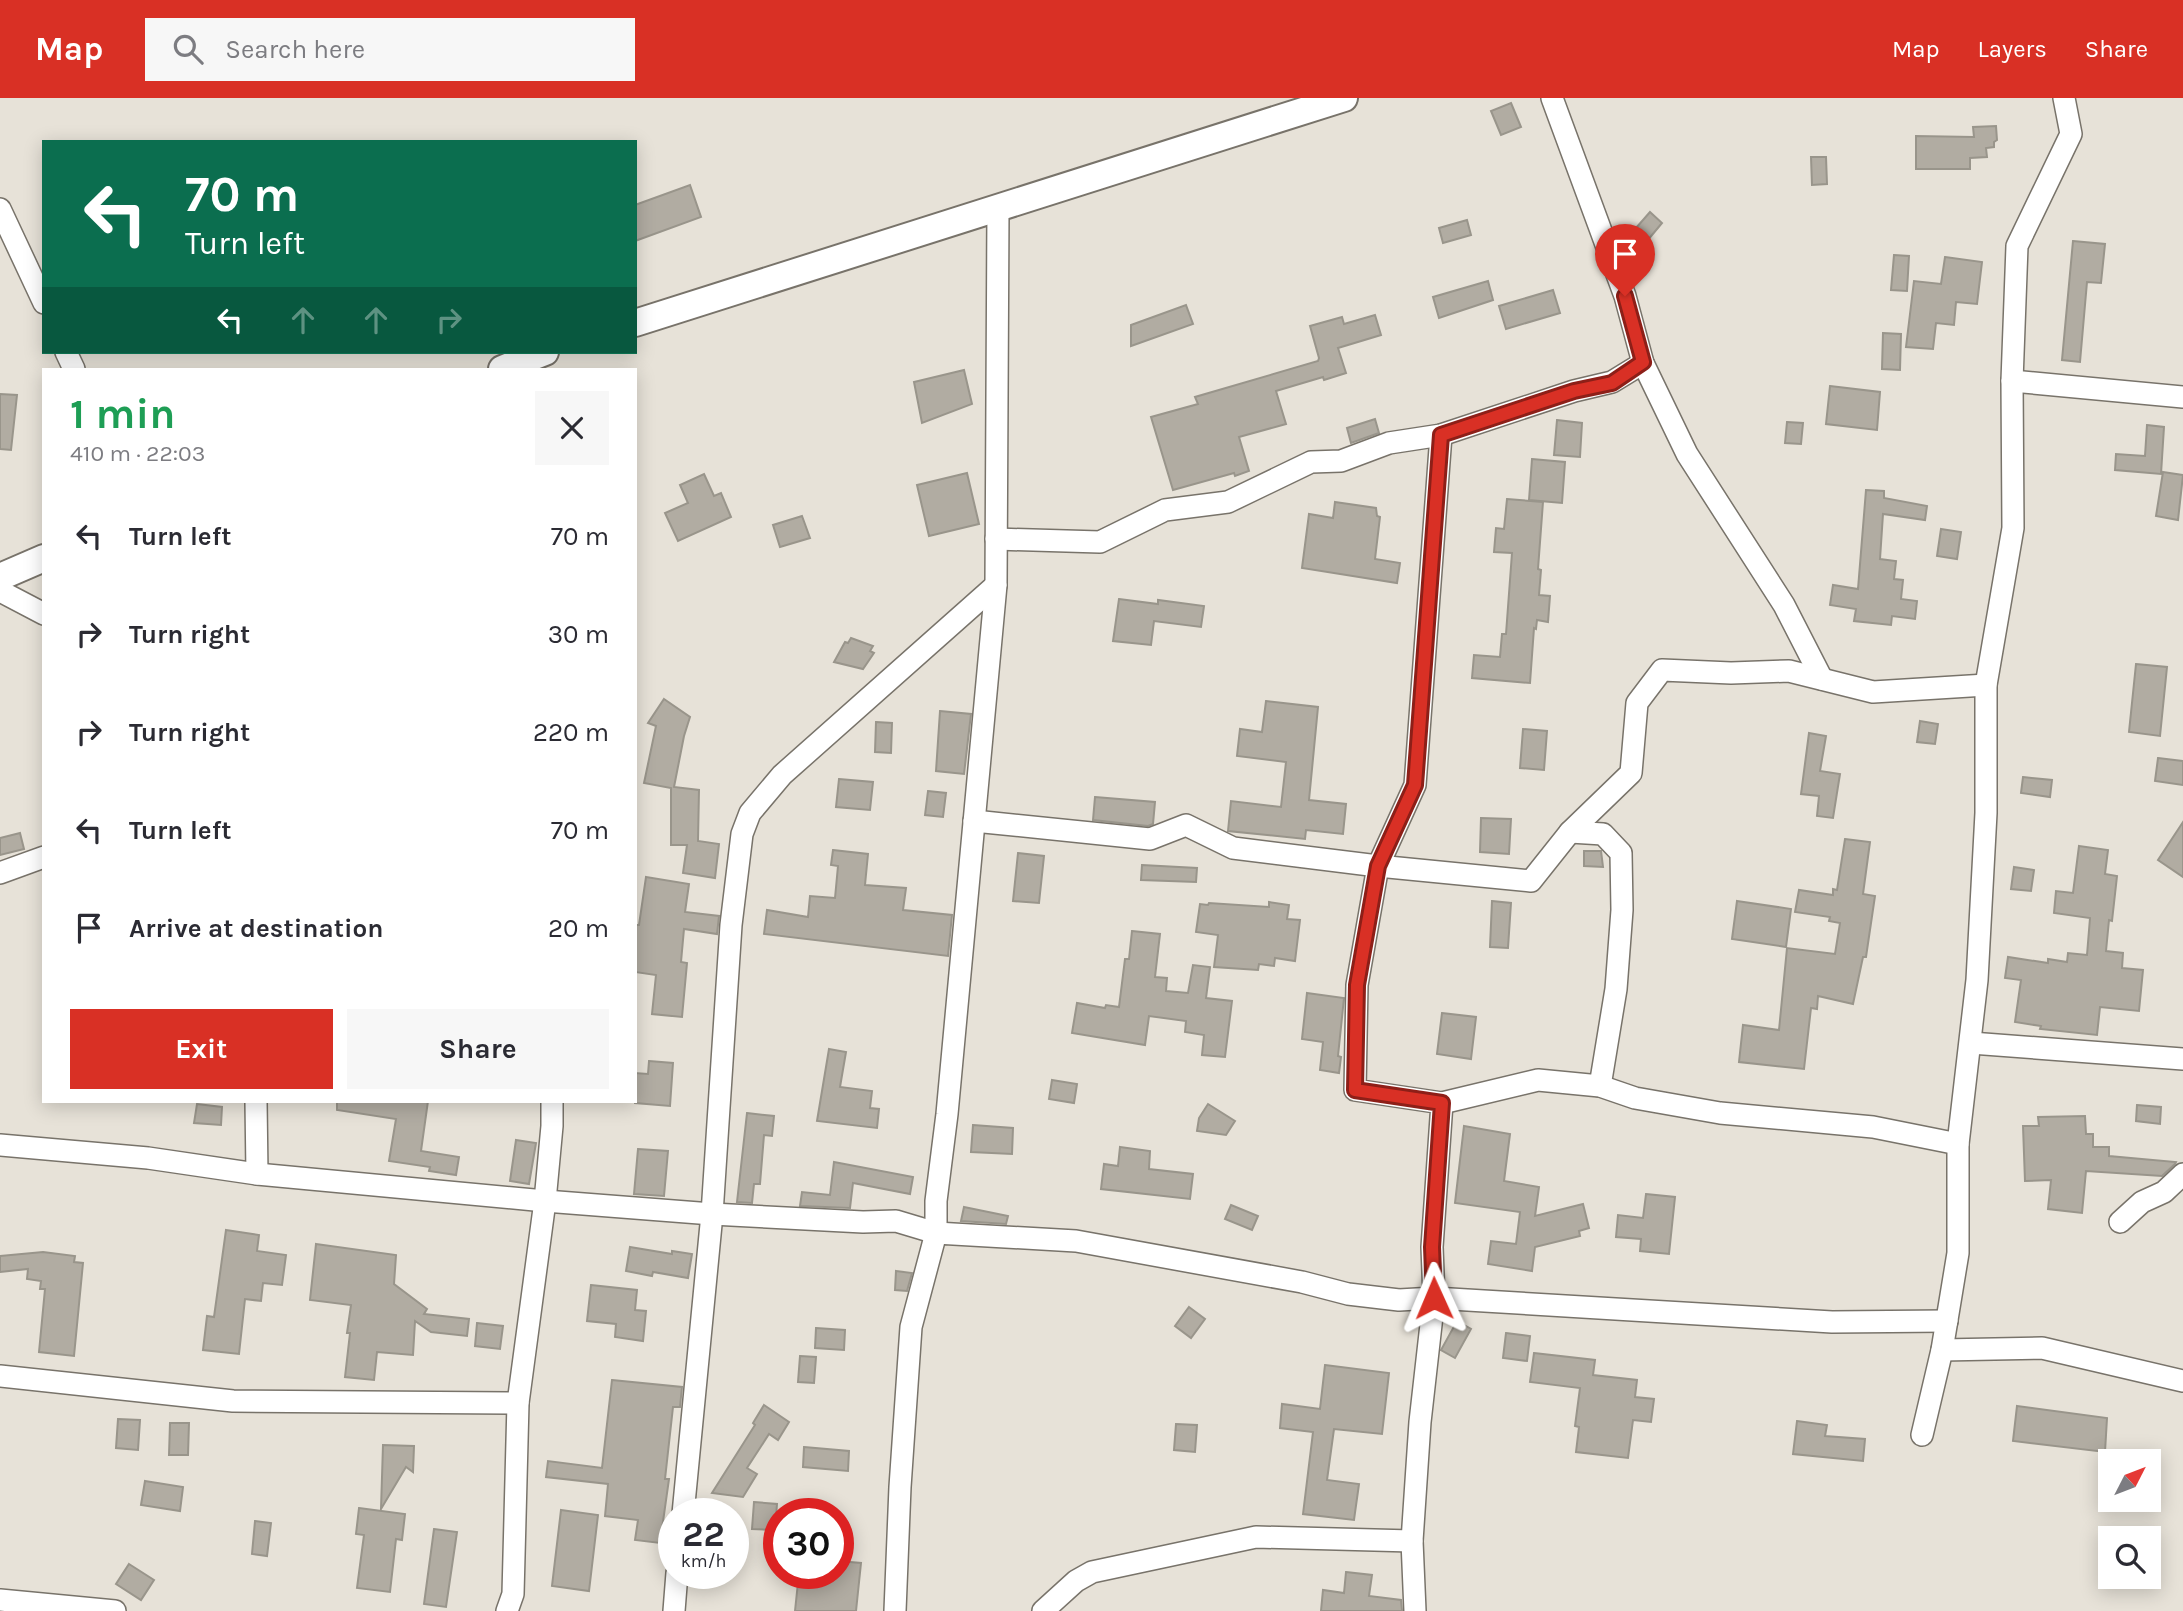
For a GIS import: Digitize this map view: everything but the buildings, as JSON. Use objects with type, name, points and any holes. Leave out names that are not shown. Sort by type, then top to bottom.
[{"type":"street","points":[[637,322],[1344,98]]},
{"type":"street","points":[[1552,98],[1625,296],[1643,362],[1687,454],[1784,605],[1822,679]]},
{"type":"street","points":[[1922,1434],[1942,1350],[1958,1252],[1958,1144],[1977,979],[1986,813],[1986,685],[2013,528],[2012,381],[2017,246],[2071,134],[2064,98]]},
{"type":"street","points":[[0,209],[42,299]]},
{"type":"street","points":[[895,1611],[911,1327],[936,1233],[936,1201],[947,1114],[996,585],[998,209]]},
{"type":"street","points":[[505,368],[540,354]]},
{"type":"street","points":[[996,539],[1100,542],[1165,510],[1228,502],[1311,463],[1341,461],[1389,443],[1441,435],[1574,391],[1612,383],[1643,362]]},
{"type":"street","points":[[2012,381],[2183,397]]},
{"type":"street","points":[[1441,435],[1415,785],[1378,866],[1357,985],[1355,1090],[1442,1103],[1538,1080],[1600,1086],[1635,1098],[1720,1114],[1873,1127],[1958,1144]]},
{"type":"street","points":[[0,576],[42,559]]},
{"type":"street","points":[[685,1498],[712,1214],[731,925],[742,834],[750,813],[782,775],[996,585]]},
{"type":"street","points":[[0,591],[42,613]]},
{"type":"street","points":[[974,821],[1150,839],[1185,825],[1233,848],[1531,881],[1570,832],[1631,774],[1637,703],[1662,670],[1731,673],[1789,671],[1872,692],[1986,685]]},
{"type":"street","points":[[1570,832],[1603,834],[1621,853],[1622,910],[1616,989],[1600,1086]]},
{"type":"street","points":[[0,873],[42,858]]},
{"type":"street","points":[[1971,1043],[2183,1059]]},
{"type":"street","points":[[256,1103],[257,1174]]},
{"type":"street","points":[[507,1611],[513,1594],[518,1404],[545,1201],[552,1103]]},
{"type":"street","points":[[1415,1611],[1412,1541],[1420,1422],[1434,1298],[1432,1247],[1442,1103]]},
{"type":"street","points":[[0,1145],[122,1156],[257,1174],[545,1201],[712,1214],[863,1222],[896,1221],[936,1233],[1076,1241],[1302,1282],[1348,1294],[1399,1300],[1434,1298],[1832,1322],[1947,1321]]},
{"type":"street","points":[[2120,1222],[2142,1202],[2164,1192],[2183,1174]]},
{"type":"street","points":[[1942,1350],[2042,1348],[2183,1381]]},
{"type":"street","points":[[0,1376],[233,1401],[518,1404]]},
{"type":"street","points":[[1044,1611],[1076,1581],[1092,1572],[1256,1537],[1412,1541]]},
{"type":"street","points":[[674,1611],[676,1589]]},
{"type":"street","points":[[5,1604],[115,1611]]},
{"type":"route","points":[[1434,1298],[1432,1247],[1442,1103],[1355,1090],[1357,985],[1378,866],[1415,785],[1441,435],[1574,391],[1612,383],[1643,362],[1625,296]]}]
